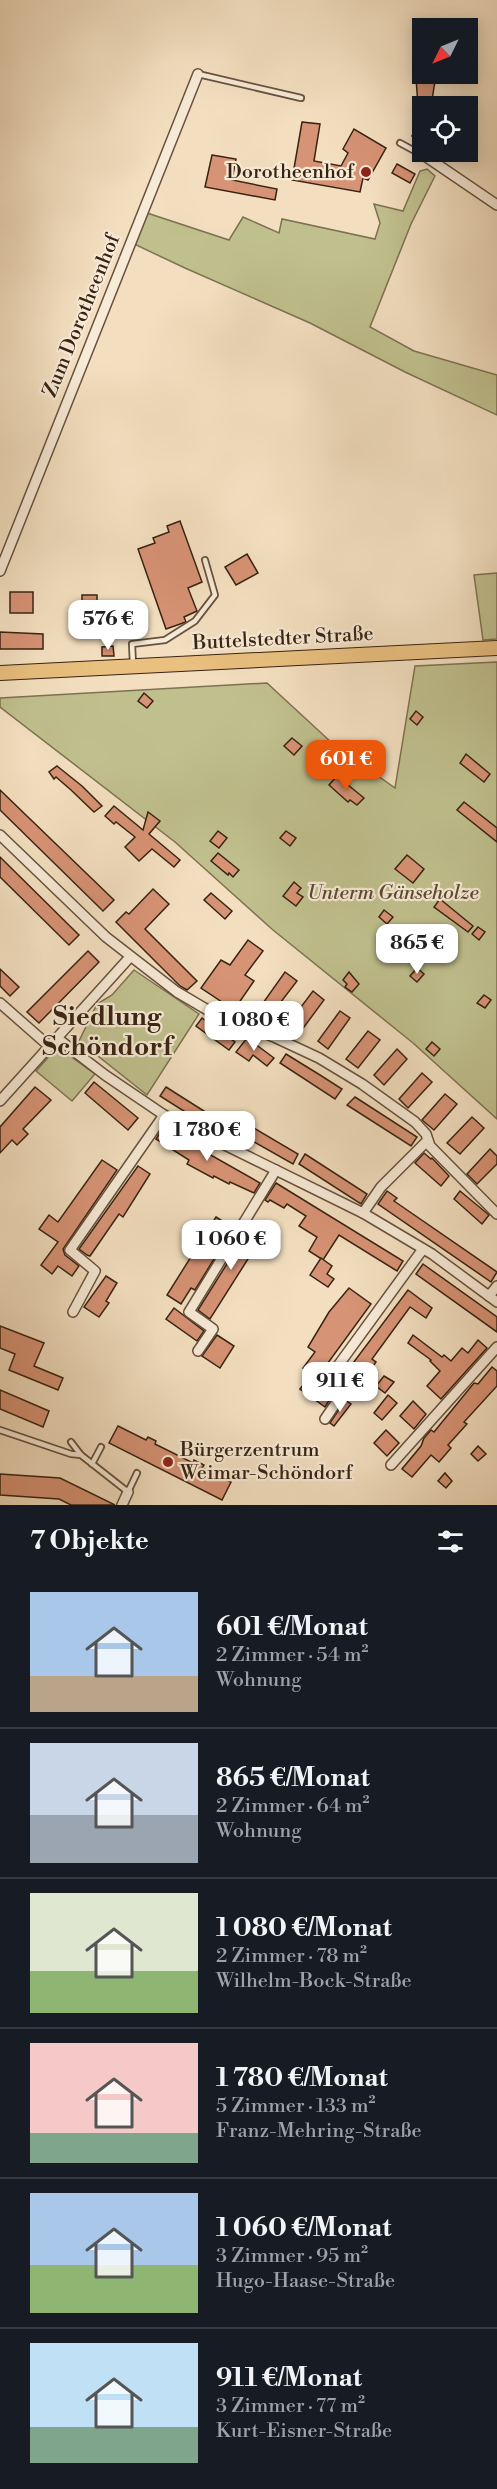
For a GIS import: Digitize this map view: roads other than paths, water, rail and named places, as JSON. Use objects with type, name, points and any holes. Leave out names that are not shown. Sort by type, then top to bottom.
[{"type":"main road","name":"Buttelstedter Straße","points":[[0,673],[497,648]]},
{"type":"street","name":"Zum Dorotheenhof","points":[[0,571],[198,74]]},
{"type":"street","points":[[434,162],[497,205]]},
{"type":"street","points":[[0,835],[82,915],[130,957],[177,992],[216,1015],[296,1046],[362,1084],[422,1128],[430,1146],[497,1214]]},
{"type":"street","points":[[0,1101],[130,957]]},
{"type":"street","points":[[0,1003],[49,1046]]},
{"type":"street","points":[[57,1038],[105,1075],[164,1115],[363,1213],[423,1249],[493,1299],[497,1286]]},
{"type":"street","points":[[72,1314],[94,1271],[70,1250],[164,1115]]},
{"type":"street","points":[[363,1213],[381,1187],[427,1140]]},
{"type":"street","points":[[198,1351],[213,1329],[189,1312],[276,1170]]},
{"type":"street","points":[[325,1419],[338,1400],[329,1378],[423,1249]]},
{"type":"street","points":[[391,1465],[497,1347]]},
{"type":"street","points":[[122,1505],[128,1492]]},
{"type":"lane","points":[[198,74],[301,98]]},
{"type":"lane","points":[[400,143],[412,149]]},
{"type":"lane","points":[[134,666],[132,644],[165,640],[195,621],[215,595],[204,560]]},
{"type":"lane","points":[[0,1430],[71,1454],[81,1455]]},
{"type":"lane","points":[[71,1442],[81,1455],[128,1492],[137,1473]]},
{"type":"lane","points":[[92,1464],[101,1447]]},
{"type":"place","name":"Dorotheenhof","points":[[366,172]]},
{"type":"place","name":"Bürgerzentrum Weimar-Schöndorf","points":[[168,1462]]},
{"type":"district","name":"Siedlung Schöndorf","points":[[107,1032]]},
{"type":"park label","name":"Unterm Gänseholze","points":[[393,893]]}]
